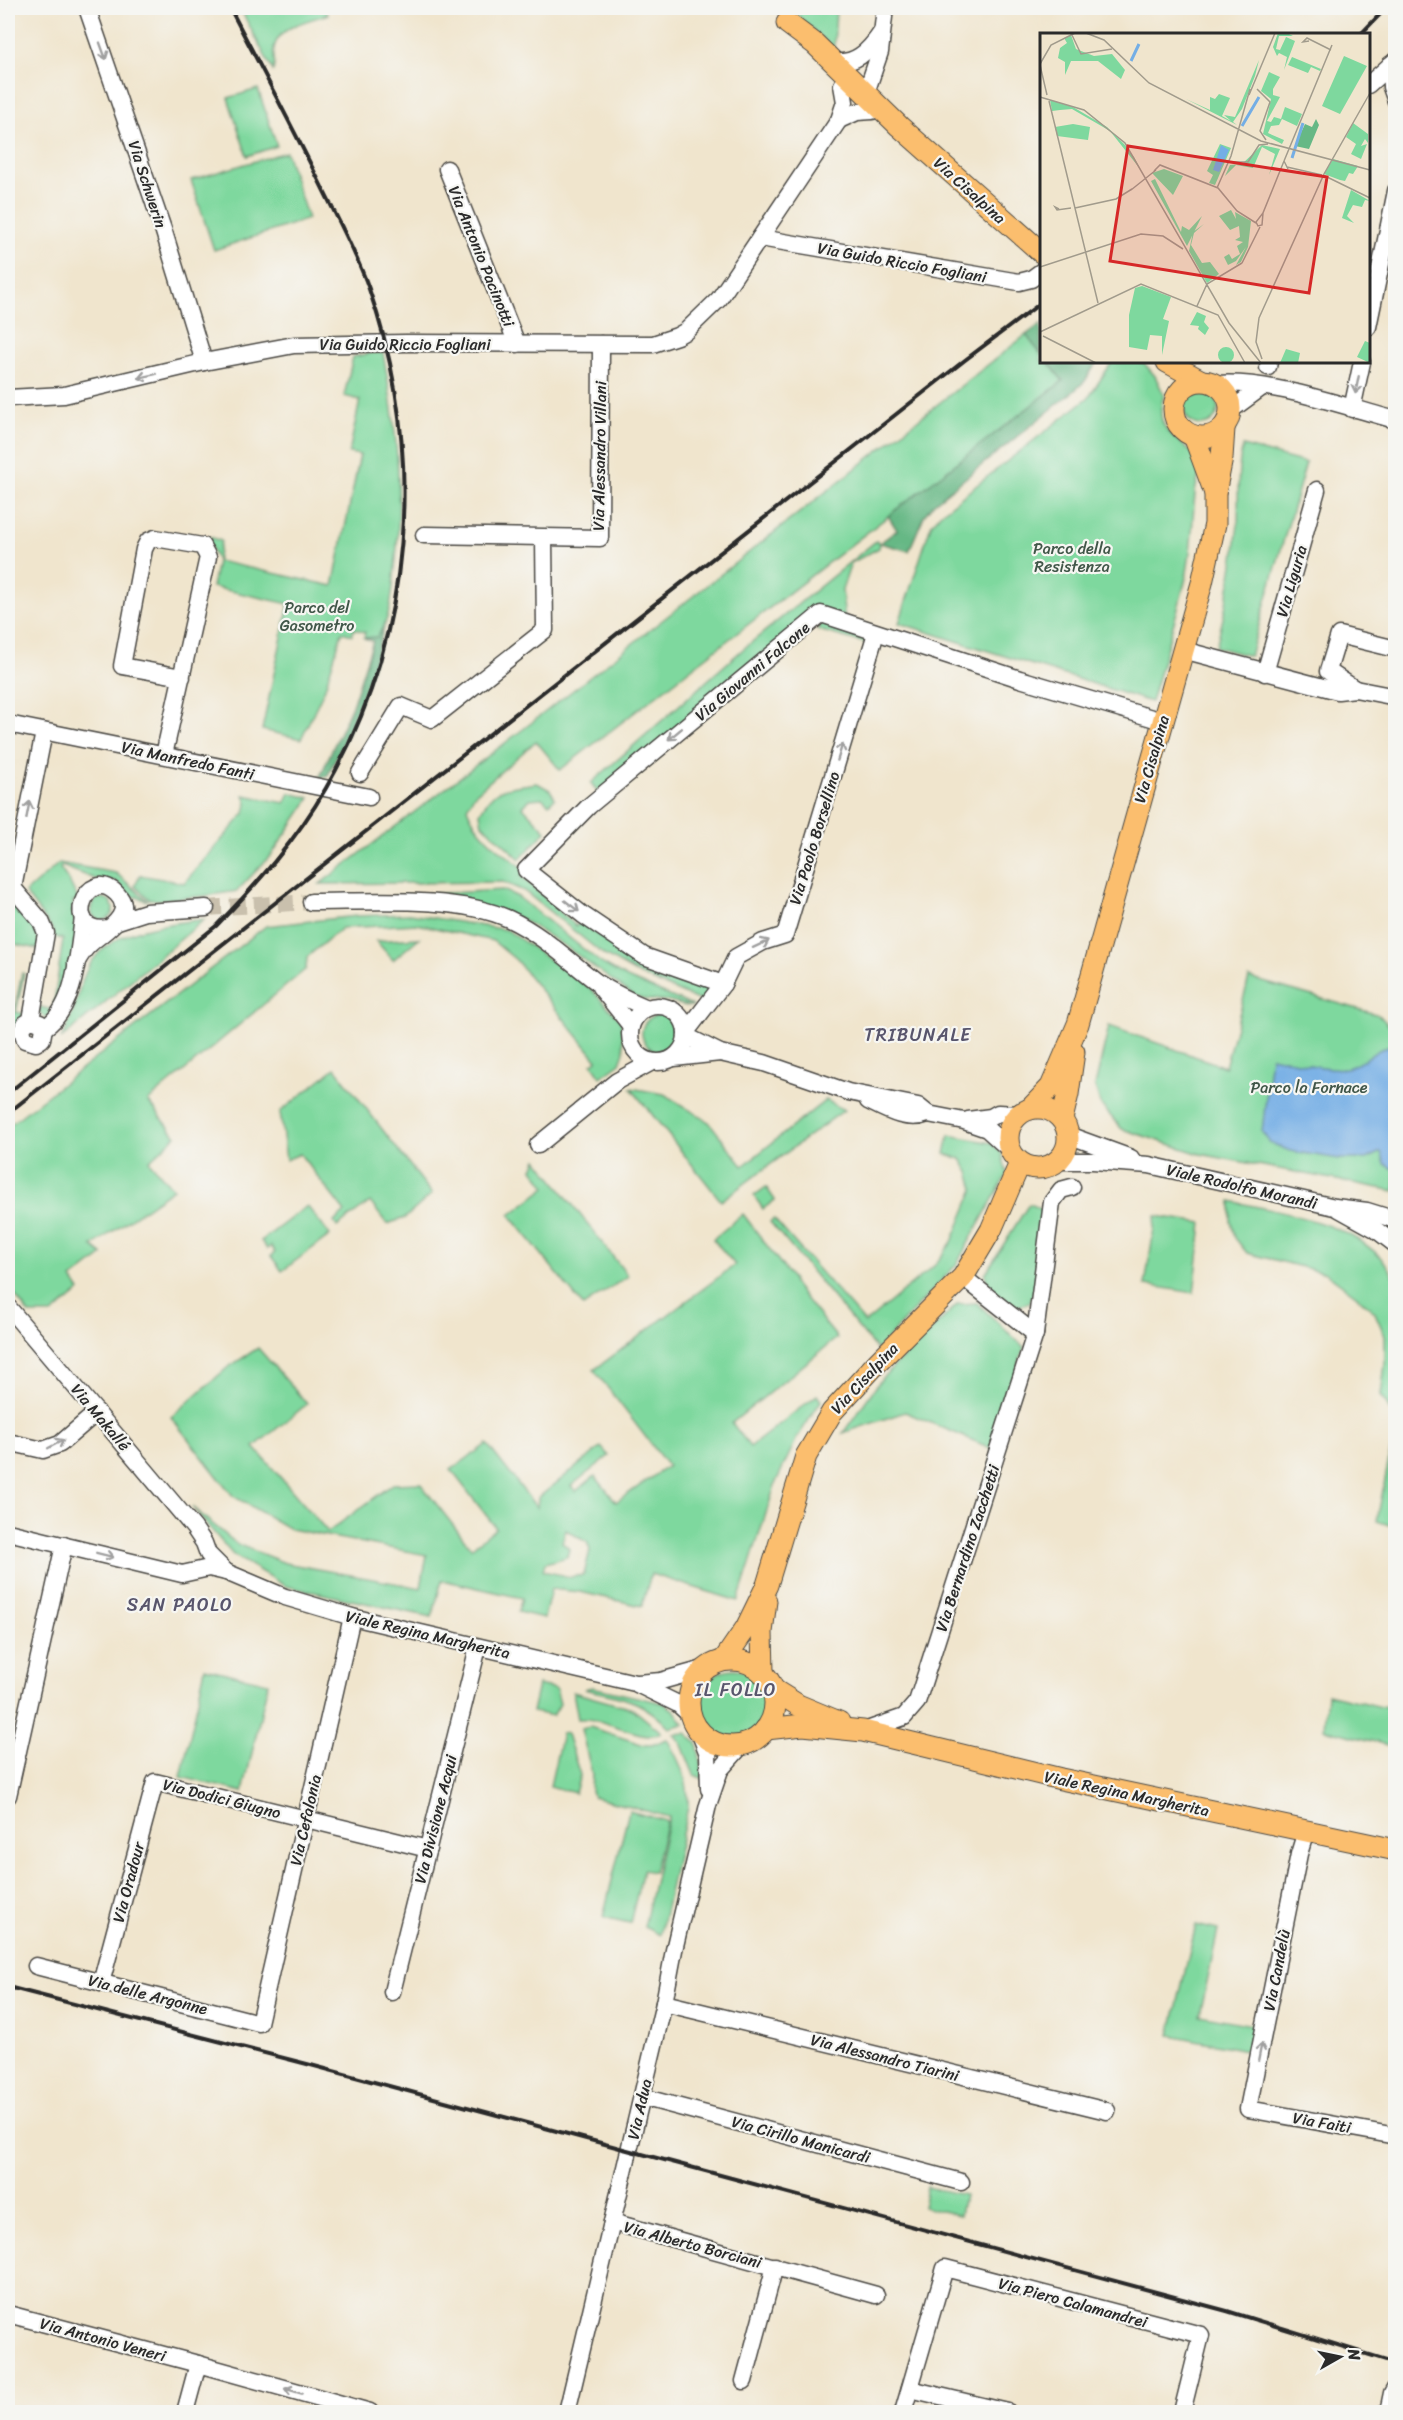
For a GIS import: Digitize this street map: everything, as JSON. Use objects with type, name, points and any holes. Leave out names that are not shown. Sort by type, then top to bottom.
[{"type":"main road","name":"Via Cisalpina","points":[[781,15],[815,44],[869,102]]},
{"type":"main road","name":"Via Cisalpina","points":[[781,15],[806,52],[842,85],[869,102],[899,126],[1040,252]]},
{"type":"main road","name":"Via Cisalpina","points":[[1161,363],[1177,395],[1173,411],[1176,419],[1180,427],[1194,436],[1215,493]]},
{"type":"main road","points":[[1169,363],[1208,382],[1227,395],[1227,419],[1210,436],[1194,436]]},
{"type":"main road","points":[[1177,395],[1191,382],[1208,382]]},
{"type":"main road","name":"Via Cisalpina","points":[[724,1660],[746,1628],[767,1585],[806,1456],[832,1412],[877,1363],[963,1277],[1032,1161],[1068,1144],[1065,1127],[1078,1024],[1202,583],[1215,524],[1215,493],[1227,419]]},
{"type":"main road","name":"Via Cisalpina","points":[[1032,1161],[1008,1131],[1012,1121],[1051,1087],[1078,1024]]},
{"type":"main road","points":[[1025,1111],[1048,1109],[1065,1127]]},
{"type":"main road","name":"Via Cisalpina","points":[[767,1585],[762,1632],[768,1681]]},
{"type":"main road","name":"Viale Regina Margherita","points":[[704,1669],[724,1660],[745,1661],[798,1705],[861,1731]]},
{"type":"main road","points":[[695,1723],[689,1704],[691,1691],[696,1679],[704,1669]]},
{"type":"main road","points":[[766,1729],[774,1710],[768,1681]]},
{"type":"main road","name":"Viale Regina Margherita","points":[[695,1723],[707,1738],[730,1746],[752,1741],[766,1729],[803,1725],[861,1731],[1041,1774],[1395,1850]]},
{"type":"street","name":"Via Schwerin","points":[[87,8],[164,232],[204,362]]},
{"type":"street","points":[[839,120],[857,112],[869,102],[885,27],[885,8]]},
{"type":"street","points":[[830,60],[840,63],[849,62],[863,55],[872,47],[885,27]]},
{"type":"street","points":[[1370,83],[1393,63]]},
{"type":"street","points":[[1393,63],[1391,87],[1395,100]]},
{"type":"street","name":"Via Guido Riccio Fogliani","points":[[8,398],[64,395],[204,362],[294,345],[653,344],[677,336],[686,331],[719,299],[839,120],[845,102],[842,85]]},
{"type":"street","name":"Via Antonio Pacinotti","points":[[447,169],[516,344]]},
{"type":"street","points":[[1370,317],[1395,191]]},
{"type":"street","name":"Via Guido Riccio Fogliani","points":[[760,238],[1019,282],[1031,279],[1040,272]]},
{"type":"street","name":"Via Alessandro Villani","points":[[424,535],[600,538],[601,344]]},
{"type":"street","points":[[1352,409],[1362,363]]},
{"type":"street","points":[[1208,382],[1274,388],[1395,420]]},
{"type":"street","points":[[1227,419],[1261,388]]},
{"type":"street","name":"Via Liguria","points":[[1265,672],[1317,490]]},
{"type":"street","points":[[164,755],[182,677],[208,555],[202,546],[155,538],[148,541],[144,549],[122,666],[182,677]]},
{"type":"street","points":[[360,773],[401,706],[432,719],[545,630],[544,538]]},
{"type":"street","name":"Via Giovanni Falcone","points":[[723,984],[644,956],[583,915],[526,870],[589,806],[820,614],[1020,679],[1162,721]]},
{"type":"street","name":"Via Paolo Borsellino","points":[[684,1028],[723,984],[736,957],[763,942],[785,935],[876,633]]},
{"type":"street","points":[[1355,689],[1328,671],[1339,635],[1395,649]]},
{"type":"street","points":[[1183,650],[1338,691],[1355,689],[1395,697]]},
{"type":"street","name":"Via Manfredo Fanti","points":[[8,724],[369,796]]},
{"type":"street","points":[[44,732],[10,887],[44,927],[46,933],[39,969],[38,1024],[50,1025],[65,1007],[76,963],[83,918],[81,903],[83,897],[92,889],[110,888],[121,901],[150,912]]},
{"type":"street","points":[[76,963],[87,946],[113,925],[122,912],[121,901]]},
{"type":"street","points":[[310,902],[422,903],[495,913],[545,941],[596,982],[647,1008]]},
{"type":"street","points":[[83,918],[94,928],[113,925],[150,912],[206,908]]},
{"type":"street","points":[[596,982],[630,1026]]},
{"type":"street","points":[[652,1062],[636,1052],[630,1041],[630,1026],[638,1013],[658,1005],[665,1006],[684,1028],[720,1053]]},
{"type":"street","points":[[674,1058],[684,1046],[684,1028]]},
{"type":"street","points":[[616,1081],[636,1052]]},
{"type":"street","points":[[538,1145],[616,1081],[652,1062],[720,1053],[764,1063],[848,1092],[897,1115],[916,1118],[928,1114],[964,1120],[987,1129],[1032,1161]]},
{"type":"street","points":[[964,1120],[992,1117],[998,1113],[1025,1111]]},
{"type":"street","name":"Viale Rodolfo Morandi","points":[[1065,1127],[1149,1165]]},
{"type":"street","name":"Viale Rodolfo Morandi","points":[[1032,1161],[1093,1161],[1149,1165],[1335,1207],[1367,1211],[1395,1220]]},
{"type":"street","name":"Via Bernardino Zacchetti","points":[[861,1731],[904,1717],[917,1702],[1035,1334],[1052,1203],[1061,1190],[1072,1187]]},
{"type":"street","name":"Viale Rodolfo Morandi","points":[[1335,1207],[1375,1229],[1395,1245]]},
{"type":"street","points":[[963,1277],[1035,1334]]},
{"type":"street","name":"Via Makallé","points":[[8,1307],[194,1527],[204,1543],[210,1564]]},
{"type":"street","points":[[8,1442],[43,1450],[60,1444],[97,1412]]},
{"type":"street","points":[[8,1532],[182,1574],[210,1564]]},
{"type":"street","points":[[8,1796],[64,1545]]},
{"type":"street","name":"Viale Regina Margherita","points":[[210,1564],[285,1597],[352,1617],[635,1683],[678,1704],[695,1723]]},
{"type":"street","name":"Via Cefalonia","points":[[259,2023],[352,1617]]},
{"type":"street","name":"Via Divisione Acqui","points":[[392,1992],[478,1647]]},
{"type":"street","name":"Viale Regina Margherita","points":[[635,1683],[661,1682],[704,1669]]},
{"type":"street","name":"Via Adua","points":[[695,1723],[708,1754],[708,1805]]},
{"type":"street","name":"Via Adua","points":[[567,2412],[664,2003],[675,1943],[708,1805],[720,1770],[743,1744]]},
{"type":"street","name":"Via Dodici Giugno","points":[[155,1782],[428,1850]]},
{"type":"street","name":"Via Oradour","points":[[101,1983],[155,1782]]},
{"type":"street","name":"Via Candelù","points":[[1248,2109],[1306,1831]]},
{"type":"street","name":"Via delle Argonne","points":[[36,1966],[259,2023]]},
{"type":"street","name":"Via Alessandro Tiarini","points":[[664,2003],[1107,2111]]},
{"type":"street","name":"Via Cirillo Manicardi","points":[[642,2097],[961,2182]]},
{"type":"street","name":"Via Faiti","points":[[1248,2109],[1395,2136]]},
{"type":"street","name":"Via Alberto Borciani","points":[[612,2222],[876,2295]]},
{"type":"street","name":"Via Alberto Borciani","points":[[744,2381],[775,2266]]},
{"type":"street","name":"Via Piero Calamandrei","points":[[910,2389],[945,2268],[1201,2335],[1182,2412]]},
{"type":"street","name":"Via Antonio Veneri","points":[[8,2314],[370,2412]]},
{"type":"street","points":[[185,2412],[198,2364]]},
{"type":"street","points":[[1389,2412],[1395,2386]]},
{"type":"street","points":[[903,2412],[910,2389],[1008,2412]]},
{"type":"green space","points":[[240,8],[325,8],[328,14],[296,25],[282,34],[274,48],[273,71]]},
{"type":"green space","points":[[792,8],[836,8],[834,49],[803,21]]},
{"type":"green space","points":[[258,89],[277,146],[247,156],[228,98]]},
{"type":"green space","points":[[286,152],[308,219],[214,250],[191,180]]},
{"type":"green space","points":[[1040,325],[1040,353],[1026,335]]},
{"type":"green space","points":[[1026,335],[1040,353],[1040,363],[1049,363],[1063,381],[560,770],[536,741],[474,795],[467,808],[484,836],[526,870],[521,876],[576,926],[581,923],[645,967],[719,989],[707,1004],[638,974],[604,955],[524,891],[503,882],[320,884],[526,727]]},
{"type":"green space","name":"Parco del Gasometro","points":[[383,353],[392,409],[399,492],[397,547],[390,608],[385,624],[377,637],[364,638],[365,632],[354,629],[352,635],[342,632],[325,688],[301,739],[262,730],[289,604],[212,587],[217,561],[333,586],[360,455],[349,453],[360,400],[344,396],[353,357]]},
{"type":"green space","points":[[1049,363],[1096,363],[1085,381],[1074,391],[933,504],[924,516],[909,551],[880,543],[897,530],[888,516],[1063,381]]},
{"type":"green space","name":"Parco della Resistenza","points":[[1111,363],[1144,363],[1155,376],[1164,395],[1161,411],[1163,423],[1168,432],[1192,453],[1197,461],[1199,472],[1187,571],[1151,702],[899,623],[931,525],[940,514],[1089,397]]},
{"type":"green space","points":[[1201,391],[1213,396],[1218,408],[1213,420],[1201,425],[1189,420],[1184,408],[1189,396]]},
{"type":"green space","points":[[1243,446],[1306,463],[1250,656],[1216,647],[1227,601],[1234,555]]},
{"type":"green space","points":[[210,537],[221,541],[217,561],[209,543]]},
{"type":"green space","points":[[876,541],[880,543],[879,548],[851,563],[842,590],[845,622],[893,638],[872,645],[818,630],[823,615],[601,796],[591,783],[742,650]]},
{"type":"green space","points":[[384,627],[353,721],[328,775],[319,779],[353,703],[373,641],[364,638],[377,637]]},
{"type":"green space","points":[[537,783],[550,790],[555,798],[549,804],[542,798],[530,799],[523,807],[546,831],[520,859],[482,824],[480,813],[497,792],[510,787]]},
{"type":"green space","points":[[290,793],[310,798],[272,854],[237,891],[158,900],[149,899],[135,886],[140,875],[184,883],[245,813],[247,803],[244,795],[285,803]]},
{"type":"green space","points":[[59,863],[116,873],[148,901],[130,895],[115,881],[95,879],[62,866],[60,868],[79,901],[73,901],[73,911],[80,941],[69,995],[46,1018],[39,1012],[40,1007],[53,1010],[63,939],[54,937],[53,930],[25,893]]},
{"type":"green space","points":[[503,890],[518,897],[601,963],[627,978],[693,1006],[635,997],[565,946],[520,918],[393,896]]},
{"type":"green space","points":[[98,898],[106,898],[113,905],[113,913],[106,920],[98,920],[91,913],[91,905]]},
{"type":"green space","points":[[8,899],[17,901],[38,924],[39,949],[8,943]]},
{"type":"green space","points":[[410,914],[507,930],[590,988],[621,1021],[624,1052],[620,1063],[601,1077],[592,1064],[597,1060],[516,960],[493,941],[417,924],[342,928],[307,957],[306,969],[148,1101],[176,1136],[149,1161],[173,1189],[92,1246],[103,1255],[72,1279],[80,1291],[52,1314],[29,1314],[8,1286],[8,1126],[266,926],[357,916]]},
{"type":"green space","points":[[205,919],[61,1039],[69,1023],[85,974],[94,959],[106,947],[120,938],[153,927]]},
{"type":"green space","points":[[419,938],[393,960],[376,941]]},
{"type":"green space","points":[[22,973],[24,974],[16,1012],[25,1014],[18,1029],[11,1027]]},
{"type":"green space","name":"Parco la Fornace","points":[[1249,978],[1379,1015],[1395,1032],[1395,1191],[1200,1154],[1122,1129],[1100,1104],[1095,1086],[1109,1026],[1225,1067]]},
{"type":"green space","points":[[660,1015],[673,1020],[678,1033],[673,1046],[660,1051],[647,1046],[642,1033],[647,1020]]},
{"type":"green space","points":[[335,1068],[432,1194],[405,1218],[387,1224],[370,1202],[337,1227],[334,1222],[345,1212],[300,1154],[286,1160],[280,1112]]},
{"type":"green space","points":[[631,1088],[664,1094],[709,1122],[743,1166],[826,1100],[844,1110],[721,1201]]},
{"type":"green space","points":[[949,1135],[992,1143],[1002,1154],[1007,1174],[956,1265],[877,1350],[770,1222],[774,1219],[865,1323],[935,1265],[952,1242],[974,1189],[969,1172],[961,1159],[945,1154]]},
{"type":"green space","points":[[537,1159],[628,1276],[583,1306],[510,1215],[546,1187],[533,1169]]},
{"type":"green space","points":[[766,1187],[775,1200],[763,1209],[754,1196]]},
{"type":"green space","points":[[1231,1201],[1324,1224],[1367,1246],[1384,1261],[1396,1280],[1395,1419],[1381,1395],[1385,1364],[1385,1336],[1375,1313],[1326,1273],[1247,1253],[1235,1238],[1231,1222]]},
{"type":"green space","points":[[1029,1204],[1043,1210],[1036,1285],[1030,1302],[1017,1307],[995,1296],[985,1274]]},
{"type":"green space","points":[[307,1206],[330,1235],[282,1271],[271,1256],[275,1252],[271,1246],[267,1249],[261,1241]]},
{"type":"green space","points":[[743,1214],[793,1280],[792,1282],[837,1338],[732,1423],[750,1447],[817,1395],[821,1401],[797,1438],[776,1482],[738,1601],[651,1574],[642,1606],[580,1592],[551,1589],[544,1618],[518,1612],[522,1598],[442,1580],[432,1617],[285,1586],[233,1555],[192,1507],[237,1544],[285,1563],[421,1588],[427,1555],[290,1529],[233,1496],[171,1417],[227,1368],[258,1348],[307,1404],[254,1447],[328,1532],[393,1484],[420,1483],[471,1548],[496,1528],[451,1470],[487,1444],[537,1508],[538,1498],[601,1447],[609,1456],[571,1486],[576,1491],[595,1476],[616,1502],[668,1466],[594,1370],[735,1265],[713,1239]],"holes":[[[566,1530],[587,1542],[590,1550],[584,1575],[570,1577],[543,1571],[545,1563],[567,1557],[569,1549],[562,1542]]]},
{"type":"green space","points":[[1156,1216],[1202,1223],[1194,1293],[1145,1285]]},
{"type":"green space","points":[[977,1303],[1024,1347],[993,1449],[905,1412],[843,1433],[882,1378],[958,1304]]},
{"type":"green space","points":[[1395,1428],[1396,1527],[1377,1521]]},
{"type":"green space","points":[[205,1668],[268,1683],[243,1792],[181,1777]]},
{"type":"green space","points":[[741,1669],[753,1675],[762,1684],[768,1696],[766,1716],[758,1727],[741,1737],[727,1737],[710,1727],[702,1716],[700,1696],[710,1679],[721,1671]]},
{"type":"green space","points":[[538,1685],[556,1689],[560,1704],[553,1716],[532,1712]]},
{"type":"green space","points":[[592,1687],[663,1703],[674,1710],[684,1724],[669,1728],[640,1705],[620,1697],[584,1689]]},
{"type":"green space","points":[[573,1692],[633,1709],[661,1732],[654,1735],[644,1734],[599,1721],[578,1719]]},
{"type":"green space","points":[[1327,1694],[1395,1710],[1395,1747],[1324,1729]]},
{"type":"green space","points":[[590,1727],[644,1745],[652,1745],[667,1739],[683,1771],[688,1807],[660,1935],[644,1927],[669,1817],[593,1797],[592,1774],[581,1729]]},
{"type":"green space","points":[[562,1733],[567,1734],[580,1775],[575,1793],[550,1786]]},
{"type":"green space","points":[[686,1733],[697,1743],[704,1779],[694,1775],[682,1745],[674,1734]]},
{"type":"green space","points":[[629,1811],[667,1821],[654,1872],[643,1870],[630,1923],[603,1917]]},
{"type":"green space","points":[[1196,1925],[1218,1930],[1200,2015],[1257,2026],[1251,2051],[1170,2035]]},
{"type":"green space","points":[[927,2187],[964,2195],[960,2215],[923,2207]]},
{"type":"water","points":[[1388,1046],[1395,1048],[1395,1170],[1385,1164],[1381,1152],[1366,1159],[1340,1159],[1290,1151],[1270,1143],[1262,1132],[1271,1056],[1338,1069],[1357,1064]]},
{"type":"tunnel","points":[[206,908],[311,902]]},
{"type":"railway","points":[[8,1093],[216,926],[289,843],[315,807],[355,730],[377,669],[393,607],[401,543],[403,479],[399,414],[387,351],[369,289],[352,248],[230,8]]},
{"type":"railway","points":[[1362,33],[1386,8]]},
{"type":"railway","points":[[8,1113],[965,360],[1040,304]]},
{"type":"railway","points":[[8,1987],[307,2064],[1227,2311],[1396,2363]]},
{"type":"district","name":"TRIBUNALE","points":[[918,1035]]},
{"type":"district","name":"SAN PAOLO","points":[[180,1605]]},
{"type":"district","name":"IL FOLLO","points":[[736,1690]]}]
